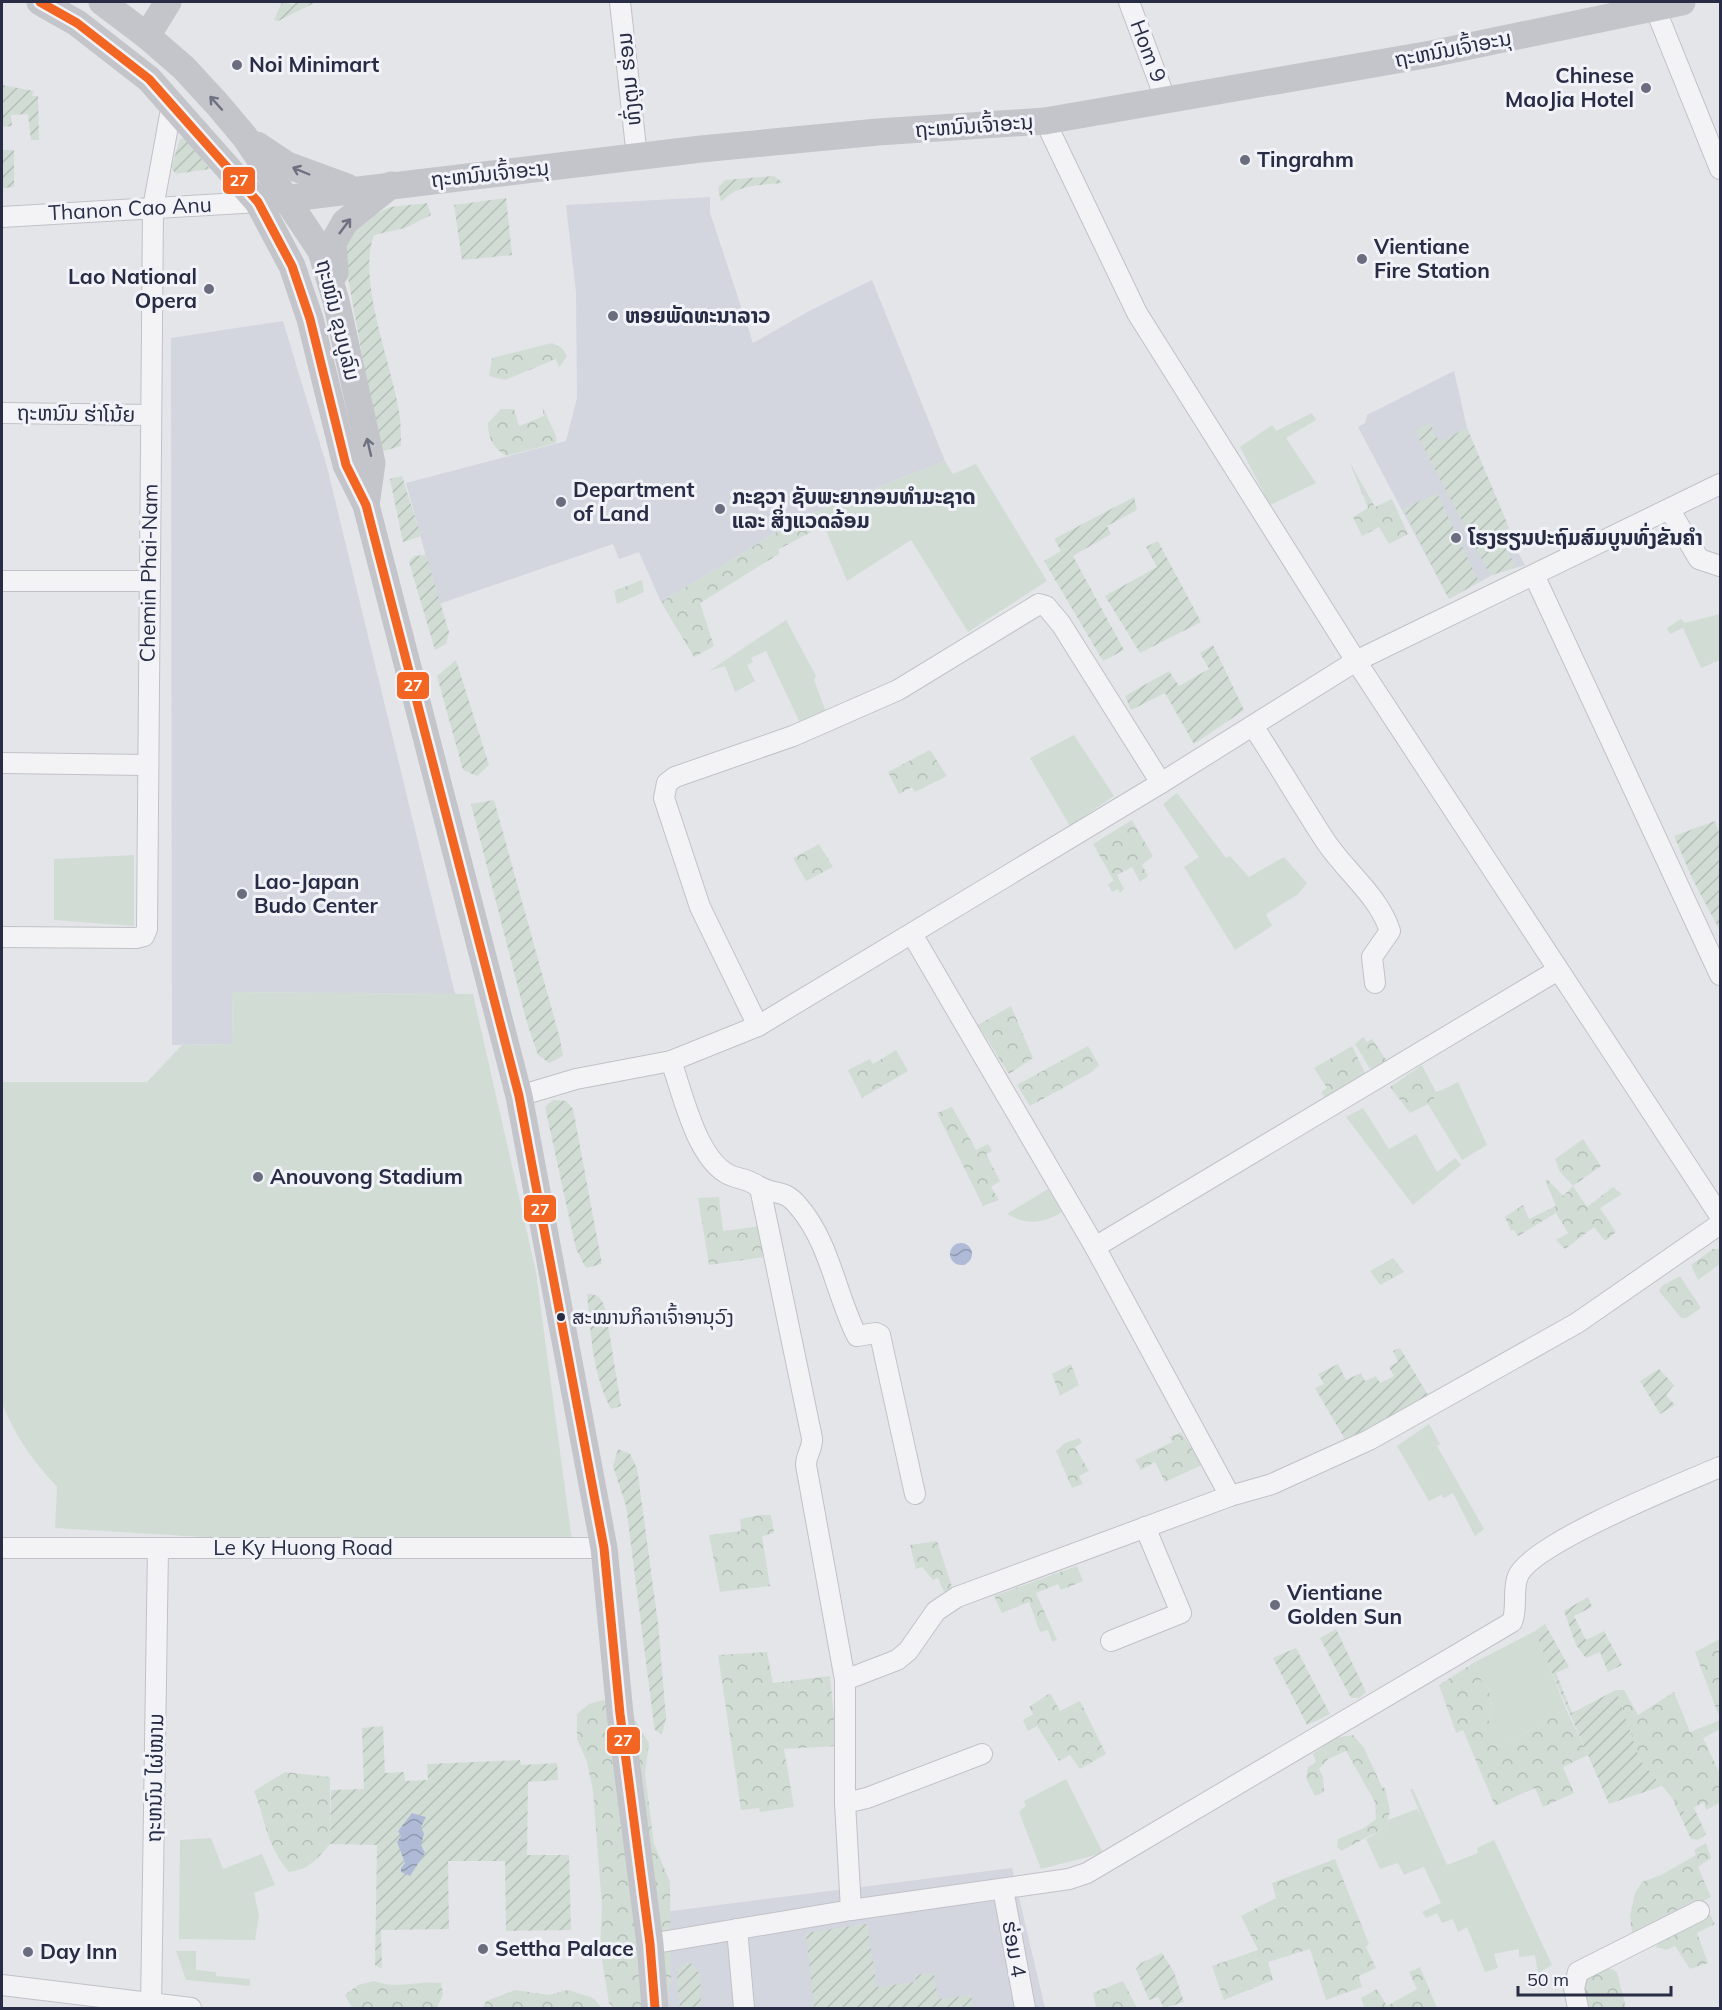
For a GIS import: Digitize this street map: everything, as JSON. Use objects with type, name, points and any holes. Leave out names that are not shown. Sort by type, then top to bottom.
[{"type":"street","name":"ຖະໜົນ ຂຸນບູລົມ","points":[[40,2],[77,23],[115,50],[149,79],[258,202],[292,266],[310,319],[346,465],[366,505],[519,1096],[604,1548],[620,1714],[650,1944],[655,2008]]},
{"type":"street","name":"ຖະໜົນ ຂຸນບູລົມ","points":[[102,2],[147,36],[184,69],[245,137],[321,250],[336,301],[372,463],[366,505]]},
{"type":"street","points":[[147,36],[168,2]]},
{"type":"street","name":"ທົ່ງຕູມ ຮ່ອມ","points":[[620,2],[637,157]]},
{"type":"street","name":"Hom 9","points":[[1129,2],[1166,101]]},
{"type":"street","name":"ຖະຫນົນເຈົ້າອະນຸ","points":[[258,202],[637,157],[878,132],[1045,121],[1431,54],[1682,2]]},
{"type":"street","points":[[1655,8],[1720,169]]},
{"type":"street","name":"Chemin Phai-Nam","points":[[2,937],[144,936],[147,929],[153,208],[172,104]]},
{"type":"street","points":[[1045,121],[1137,313],[1356,661],[1720,1216]]},
{"type":"street","points":[[245,137],[287,165],[320,179],[357,190]]},
{"type":"street","points":[[336,301],[333,243],[345,222],[392,185]]},
{"type":"street","name":"Thanon Cao Anu","points":[[2,217],[258,202]]},
{"type":"street","name":"ຖະຫນົນ ຮ່າໂນ້ຍ","points":[[2,413],[151,415]]},
{"type":"street","points":[[519,1096],[576,1079],[671,1061],[758,1026],[1161,783],[1356,661],[1720,484]]},
{"type":"street","points":[[1669,509],[1699,558],[1720,566]]},
{"type":"street","points":[[1534,575],[1720,975]]},
{"type":"street","points":[[2,581],[149,581]]},
{"type":"street","points":[[758,1026],[700,907],[664,798],[667,783],[675,777],[793,736],[898,690],[1039,604],[1046,606],[1061,624],[1161,783]]},
{"type":"street","points":[[1253,726],[1327,843],[1359,880],[1387,922],[1390,931],[1372,957],[1375,983]]},
{"type":"street","points":[[2,763],[147,765]]},
{"type":"street","points":[[912,934],[1095,1247],[1230,1496]]},
{"type":"street","points":[[1095,1247],[1558,970]]},
{"type":"street","points":[[671,1061],[707,1157],[734,1177],[752,1180],[760,1188],[787,1195],[798,1205],[806,1216],[838,1285],[857,1336],[876,1333],[882,1341],[915,1494]]},
{"type":"street","points":[[760,1188],[812,1438],[812,1449],[806,1457],[806,1465],[845,1680],[845,1803],[851,1910]]},
{"type":"street","points":[[845,1680],[902,1655],[936,1611],[957,1597],[1230,1496],[1272,1485],[1369,1440],[1577,1323],[1720,1224]]},
{"type":"street","points":[[650,1944],[851,1910],[1069,1879],[1086,1873],[1512,1622],[1517,1578],[1549,1548],[1634,1504],[1720,1467]]},
{"type":"street","points":[[1111,1641],[1181,1613],[1145,1527]]},
{"type":"street","name":"Le Ky Huong Road","points":[[2,1548],[604,1548]]},
{"type":"street","name":"ຖະຫນົນ ໄຜ່ໜາມ","points":[[151,2006],[158,1548]]},
{"type":"street","points":[[845,1803],[867,1798],[982,1754]]},
{"type":"street","name":"ຮ່ອມ 4","points":[[1003,1888],[1025,2008]]},
{"type":"street","points":[[1578,2008],[1574,1988],[1578,1972],[1699,1911]]},
{"type":"street","points":[[736,1929],[744,2008]]},
{"type":"street","points":[[2,1985],[151,2006],[191,2008]]},
{"type":"shaded area","points":[[710,197],[710,213],[753,343],[811,310],[872,280],[945,461],[802,517],[661,602],[639,552],[619,559],[613,544],[439,604],[406,483],[566,441],[577,398],[576,292],[566,205]]},
{"type":"shaded area","points":[[283,321],[327,467],[455,994],[232,992],[233,1044],[172,1045],[171,338]]},
{"type":"shaded area","points":[[1454,371],[1467,428],[1509,528],[1499,535],[1507,551],[1516,549],[1525,565],[1492,575],[1449,599],[1358,427],[1365,423],[1367,415]]},
{"type":"shaded area","points":[[1012,1868],[1045,2008],[653,2008],[664,1912]]},
{"type":"green space","points":[[282,2],[294,5],[296,2],[316,2],[278,21],[274,20]]},
{"type":"green space","points":[[2,85],[34,91],[32,96],[38,96],[39,140],[31,140],[28,114],[11,115],[12,126],[2,127]]},
{"type":"green space","points":[[184,138],[210,169],[176,174],[171,168],[180,139]]},
{"type":"green space","points":[[2,150],[14,150],[14,187],[2,188]]},
{"type":"green space","points":[[774,176],[783,183],[742,189],[727,196],[721,202],[718,188],[725,180]]},
{"type":"green space","points":[[506,198],[512,255],[462,260],[454,205]]},
{"type":"green space","points":[[427,203],[431,215],[405,228],[374,235],[370,254],[373,300],[401,425],[401,446],[380,452],[343,251],[358,223],[390,207]]},
{"type":"green space","points":[[552,343],[562,348],[567,356],[559,368],[556,359],[505,380],[489,376],[492,358]]},
{"type":"green space","points":[[542,406],[556,436],[556,443],[506,456],[492,442],[488,423],[501,409],[514,409],[519,426],[544,416]]},
{"type":"green space","points":[[1312,413],[1316,420],[1286,438],[1316,483],[1270,505],[1240,447],[1272,425],[1276,431]]},
{"type":"green space","points":[[1430,423],[1439,442],[1467,428],[1509,528],[1499,535],[1516,567],[1492,575],[1488,571],[1415,431]]},
{"type":"green space","points":[[945,461],[953,474],[976,464],[1047,581],[968,632],[911,540],[847,581],[818,511]]},
{"type":"green space","points":[[1349,461],[1375,507],[1392,499],[1408,534],[1389,544],[1379,527],[1362,536],[1353,517],[1368,508]]},
{"type":"green space","points":[[402,476],[421,536],[403,542],[390,479]]},
{"type":"green space","points":[[1437,493],[1479,582],[1449,599],[1403,509]]},
{"type":"green space","points":[[1134,497],[1137,510],[1107,526],[1111,534],[1073,556],[1124,650],[1103,661],[1044,561],[1061,551],[1054,539]]},
{"type":"green space","points":[[818,511],[824,525],[779,549],[779,554],[700,603],[714,646],[694,657],[661,602],[802,517]]},
{"type":"green space","points":[[1158,541],[1201,622],[1140,653],[1105,596],[1157,567],[1146,547]]},
{"type":"green space","points":[[426,555],[449,632],[446,644],[435,650],[409,562],[414,556]]},
{"type":"green space","points":[[642,580],[644,592],[617,604],[614,591]]},
{"type":"green space","points":[[1720,614],[1720,660],[1701,668],[1683,628],[1670,634],[1667,628],[1681,619],[1685,623]]},
{"type":"green space","points":[[786,620],[816,676],[814,680],[826,712],[801,725],[766,651],[751,658],[753,662],[747,665],[755,681],[735,692],[725,666],[709,671]]},
{"type":"green space","points":[[1213,645],[1244,710],[1194,744],[1165,693],[1131,710],[1125,696],[1169,671],[1179,686],[1209,669],[1200,653]]},
{"type":"green space","points":[[456,660],[489,765],[477,776],[463,770],[437,676]]},
{"type":"green space","points":[[1074,735],[1114,796],[1070,826],[1030,758]]},
{"type":"green space","points":[[930,750],[947,776],[915,792],[912,787],[899,794],[888,772]]},
{"type":"green space","points":[[1177,793],[1226,858],[1230,856],[1249,877],[1284,857],[1307,883],[1297,895],[1266,914],[1272,926],[1235,950],[1184,867],[1199,857],[1163,804]]},
{"type":"green space","points":[[494,800],[560,1039],[563,1056],[549,1063],[538,1055],[527,1023],[471,804]]},
{"type":"green space","points":[[1132,820],[1153,856],[1142,865],[1148,876],[1140,882],[1132,867],[1117,875],[1124,889],[1120,893],[1118,889],[1112,892],[1108,884],[1114,881],[1093,844]]},
{"type":"green space","points":[[1715,821],[1720,835],[1720,931],[1692,878],[1674,836]]},
{"type":"green space","points":[[819,844],[833,867],[806,881],[793,858]]},
{"type":"green space","points":[[134,855],[134,926],[54,920],[54,859]]},
{"type":"green space","name":"Anouvong Stadium","points":[[232,992],[473,994],[536,1272],[572,1541],[251,1540],[55,1528],[57,1487],[25,1448],[2,1403],[2,1082],[147,1082],[182,1045],[233,1044]]},
{"type":"green space","points":[[1011,1006],[1033,1058],[1009,1074],[978,1025]]},
{"type":"green space","points":[[1363,1037],[1367,1042],[1372,1039],[1387,1061],[1370,1069],[1355,1044]]},
{"type":"green space","points":[[1088,1046],[1099,1065],[1092,1072],[1030,1106],[1017,1085]]},
{"type":"green space","points":[[1352,1046],[1366,1075],[1325,1098],[1321,1092],[1327,1088],[1314,1068]]},
{"type":"green space","points":[[896,1050],[908,1071],[862,1098],[848,1070],[870,1059],[873,1064]]},
{"type":"green space","points":[[1422,1065],[1436,1092],[1444,1089],[1428,1104],[1410,1113],[1390,1087]]},
{"type":"green space","points":[[1458,1082],[1487,1145],[1462,1160],[1428,1104],[1444,1089]]},
{"type":"green space","points":[[553,1100],[566,1101],[573,1109],[602,1264],[586,1268],[576,1249],[545,1107]]},
{"type":"green space","points":[[952,1107],[976,1150],[988,1144],[992,1151],[986,1154],[1000,1181],[991,1187],[999,1200],[983,1206],[937,1113]]},
{"type":"green space","points":[[1363,1108],[1389,1149],[1416,1134],[1437,1172],[1455,1158],[1461,1165],[1413,1205],[1346,1117]]},
{"type":"green space","points":[[1583,1139],[1601,1166],[1573,1186],[1560,1172],[1555,1159]]},
{"type":"green space","points":[[1547,1179],[1563,1196],[1573,1186],[1587,1207],[1613,1187],[1622,1194],[1600,1208],[1616,1232],[1605,1241],[1594,1227],[1565,1249],[1556,1240],[1568,1233],[1556,1213],[1518,1236],[1514,1230],[1511,1231],[1505,1217],[1523,1205],[1529,1219],[1556,1206],[1545,1180]]},
{"type":"green space","points":[[1048,1189],[1062,1212],[1035,1222],[1007,1214]]},
{"type":"green space","points":[[719,1197],[723,1231],[761,1226],[771,1256],[709,1265],[698,1198]]},
{"type":"green space","points":[[1713,1249],[1720,1249],[1720,1264],[1698,1280],[1691,1265]]},
{"type":"green space","points":[[1393,1258],[1404,1272],[1380,1285],[1370,1271]]},
{"type":"green space","points":[[1680,1276],[1701,1308],[1686,1318],[1681,1318],[1659,1291],[1662,1286]]},
{"type":"green space","points":[[587,1294],[600,1298],[606,1312],[621,1406],[611,1409],[596,1367]]},
{"type":"green space","points":[[1400,1348],[1429,1397],[1346,1441],[1315,1388],[1324,1384],[1318,1374],[1338,1364],[1346,1380],[1361,1373],[1365,1381],[1376,1376],[1380,1383],[1394,1376],[1389,1367],[1398,1362],[1393,1351]]},
{"type":"green space","points":[[1071,1364],[1079,1385],[1060,1396],[1052,1374]]},
{"type":"green space","points":[[1659,1369],[1674,1385],[1666,1395],[1675,1405],[1660,1414],[1640,1381]]},
{"type":"green space","points":[[1429,1424],[1440,1444],[1437,1446],[1484,1529],[1475,1536],[1453,1493],[1444,1498],[1441,1495],[1429,1501],[1397,1446]]},
{"type":"green space","points":[[1181,1432],[1202,1465],[1165,1482],[1155,1462],[1141,1470],[1135,1460],[1172,1442],[1170,1437]]},
{"type":"green space","points":[[1079,1438],[1082,1443],[1075,1447],[1089,1471],[1079,1476],[1083,1484],[1072,1488],[1056,1451],[1065,1443]]},
{"type":"green space","points":[[618,1449],[630,1454],[637,1468],[658,1623],[666,1718],[662,1735],[655,1730],[654,1725],[626,1506],[613,1466]]},
{"type":"green space","points":[[771,1515],[774,1533],[762,1536],[770,1586],[720,1592],[709,1535],[741,1531],[740,1519]]},
{"type":"green space","points":[[937,1541],[952,1587],[944,1592],[938,1578],[933,1580],[922,1567],[916,1569],[910,1545]]},
{"type":"green space","points":[[1077,1566],[1083,1581],[1061,1590],[1058,1584],[1036,1593],[1057,1640],[1052,1642],[1048,1630],[1040,1632],[1029,1602],[1002,1613],[994,1596]]},
{"type":"green space","points":[[1588,1597],[1592,1607],[1574,1616],[1586,1640],[1604,1631],[1622,1665],[1608,1672],[1600,1652],[1586,1658],[1576,1645],[1564,1611]]},
{"type":"green space","points":[[1545,1624],[1569,1667],[1556,1673],[1572,1713],[1616,1690],[1640,1760],[1662,1786],[1609,1804],[1535,1631]]},
{"type":"green space","points":[[1336,1629],[1366,1692],[1360,1698],[1351,1698],[1320,1638]]},
{"type":"green space","points":[[1535,1631],[1566,1709],[1509,1743],[1503,1743],[1488,1720],[1492,1706],[1488,1687],[1482,1683],[1475,1662]]},
{"type":"green space","points":[[1720,1639],[1720,1719],[1695,1652]]},
{"type":"green space","points":[[1296,1648],[1330,1714],[1307,1725],[1273,1658]]},
{"type":"green space","points":[[767,1652],[773,1683],[830,1676],[837,1746],[784,1749],[794,1807],[760,1812],[759,1808],[741,1810],[718,1655]]},
{"type":"green space","points":[[1475,1662],[1482,1683],[1488,1687],[1492,1706],[1488,1720],[1504,1743],[1509,1743],[1566,1709],[1588,1755],[1563,1767],[1574,1793],[1543,1807],[1535,1788],[1495,1806],[1463,1730],[1456,1733],[1439,1685]]},
{"type":"green space","points":[[1616,1690],[1624,1690],[1638,1715],[1674,1692],[1690,1732],[1720,1720],[1720,1729],[1703,1738],[1720,1774],[1720,1803],[1706,1810],[1704,1802],[1685,1813],[1640,1760]]},
{"type":"green space","points":[[1050,1693],[1060,1711],[1080,1701],[1106,1754],[1080,1769],[1070,1755],[1059,1761],[1037,1726],[1028,1731],[1023,1720],[1033,1714],[1029,1707]]},
{"type":"green space","points":[[603,1700],[632,1715],[649,1743],[645,1774],[654,1844],[670,1882],[671,1982],[663,2008],[614,2008],[609,2003],[600,1948],[602,1907],[593,1791],[587,1762],[577,1739],[577,1714],[589,1704]]},
{"type":"green space","points":[[383,1726],[385,1773],[404,1772],[405,1781],[428,1780],[427,1764],[520,1760],[521,1765],[557,1763],[558,1780],[528,1782],[527,1855],[569,1855],[571,1930],[506,1931],[505,1861],[448,1861],[449,1929],[381,1930],[382,1969],[375,1965],[377,1845],[330,1844],[331,1790],[364,1789],[362,1728]]},
{"type":"green space","points":[[1353,1735],[1364,1748],[1382,1787],[1385,1788],[1390,1811],[1386,1827],[1341,1851],[1337,1847],[1338,1839],[1364,1828],[1376,1819],[1375,1802],[1346,1751],[1328,1759],[1319,1769],[1323,1777],[1324,1792],[1315,1796],[1306,1778],[1308,1767],[1316,1762],[1313,1754],[1335,1738]]},
{"type":"green space","points":[[285,1772],[330,1777],[330,1844],[308,1866],[289,1872],[275,1852],[254,1791]]},
{"type":"green space","points":[[1066,1779],[1103,1853],[1041,1869],[1019,1812],[1026,1806],[1024,1801]]},
{"type":"green space","points":[[1410,1789],[1413,1789],[1447,1865],[1478,1853],[1477,1848],[1494,1840],[1552,1965],[1538,1973],[1535,1955],[1519,1957],[1519,1949],[1494,1954],[1498,1968],[1485,1972],[1467,1927],[1458,1932],[1453,1919],[1442,1923],[1437,1913],[1426,1918],[1422,1912],[1441,1903],[1424,1867],[1404,1875],[1398,1863],[1380,1869],[1366,1839],[1386,1827],[1388,1820],[1417,1809],[1422,1818]]},
{"type":"green space","points":[[1672,1798],[1685,1813],[1694,1808],[1706,1834],[1698,1840],[1691,1839]]},
{"type":"green space","points":[[211,1838],[223,1869],[262,1854],[275,1885],[254,1893],[259,1915],[255,1940],[179,1939],[180,1840]]},
{"type":"green space","points":[[1706,1843],[1711,1858],[1698,1867],[1711,1897],[1703,1901],[1715,1924],[1697,1933],[1708,1963],[1690,1969],[1675,1946],[1667,1950],[1656,1947],[1668,1924],[1632,1934],[1630,1916],[1635,1893],[1642,1882],[1661,1875],[1696,1855],[1694,1850]]},
{"type":"green space","points":[[1335,1859],[1369,1944],[1366,1947],[1376,1968],[1359,1976],[1362,1987],[1326,2000],[1310,1949],[1268,1962],[1273,1980],[1224,2000],[1212,1966],[1258,1950],[1241,1916],[1276,1898],[1272,1883]]},
{"type":"green space","points":[[867,1924],[877,1987],[916,1982],[915,1975],[934,1973],[938,1999],[971,1995],[973,2008],[814,2008],[806,1933]]},
{"type":"green space","points":[[176,1951],[196,1951],[196,1970],[216,1972],[216,1976],[250,1979],[250,1986],[186,1980]]},
{"type":"green space","points":[[1162,1953],[1174,1972],[1184,2002],[1164,2008],[1158,1997],[1149,2000],[1136,1969],[1141,1963]]},
{"type":"green space","points":[[685,1963],[693,1964],[700,1975],[701,2008],[680,2008],[678,1969]]},
{"type":"green space","points":[[1420,1967],[1437,2008],[1362,2008],[1364,2007],[1361,1998],[1377,1989],[1387,2006],[1417,1989],[1409,1972]]},
{"type":"green space","points":[[1607,1967],[1617,1972],[1626,2008],[1582,2008],[1578,1991],[1588,1976]]},
{"type":"green space","points":[[374,1981],[391,1985],[441,1983],[443,1994],[437,2008],[352,2008],[345,1995],[358,1985]]},
{"type":"green space","points":[[1123,1981],[1137,2008],[1096,2008],[1093,1993]]},
{"type":"green space","points":[[515,1990],[549,1995],[568,1990],[593,1998],[602,2008],[483,2008],[486,2001]]},
{"type":"water","points":[[961,1243],[969,1246],[972,1254],[969,1262],[961,1265],[953,1262],[950,1254],[953,1246]]},
{"type":"water","points":[[412,1813],[426,1817],[421,1827],[424,1834],[421,1845],[425,1853],[410,1876],[401,1872],[405,1863],[397,1842],[401,1836],[398,1831]]},
{"type":"transit line","name":"27","points":[[40,2],[77,23],[149,79],[258,202],[292,266],[310,319],[346,465],[366,505],[519,1096],[604,1548],[620,1714],[650,1944],[655,2008]]},
{"type":"place","name":"Noi Minimart","points":[[237,65]]},
{"type":"place","name":"Chinese MaoJia Hotel","points":[[1646,88]]},
{"type":"place","name":"Tingrahm","points":[[1245,160]]},
{"type":"place","name":"Vientiane Fire Station","points":[[1362,259]]},
{"type":"place","name":"Lao National Opera","points":[[209,289]]},
{"type":"place","name":"ຫອຍພັດທະນາລາວ","points":[[613,316]]},
{"type":"place","name":"Department of Land","points":[[561,502]]},
{"type":"place","name":"ກະຊວງ ຊັບພະຍາກອນທຳມະຊາດ ແລະ ສິ່ງແວດລ້ອມ","points":[[720,509]]},
{"type":"place","name":"ໂຮງຮຽນປະຖົມສົມບູນທົ່ງຂັນຄຳ","points":[[1456,538]]},
{"type":"place","name":"Lao-Japan Budo Center","points":[[242,894]]},
{"type":"place","name":"Anouvong Stadium","points":[[258,1177]]},
{"type":"place","name":"ສະໝານກິລາເຈົ້າອານຸວົງ","points":[[561,1317]]},
{"type":"place","name":"Vientiane Golden Sun","points":[[1275,1605]]},
{"type":"place","name":"Settha Palace","points":[[483,1949]]},
{"type":"place","name":"Day Inn","points":[[28,1952]]}]
